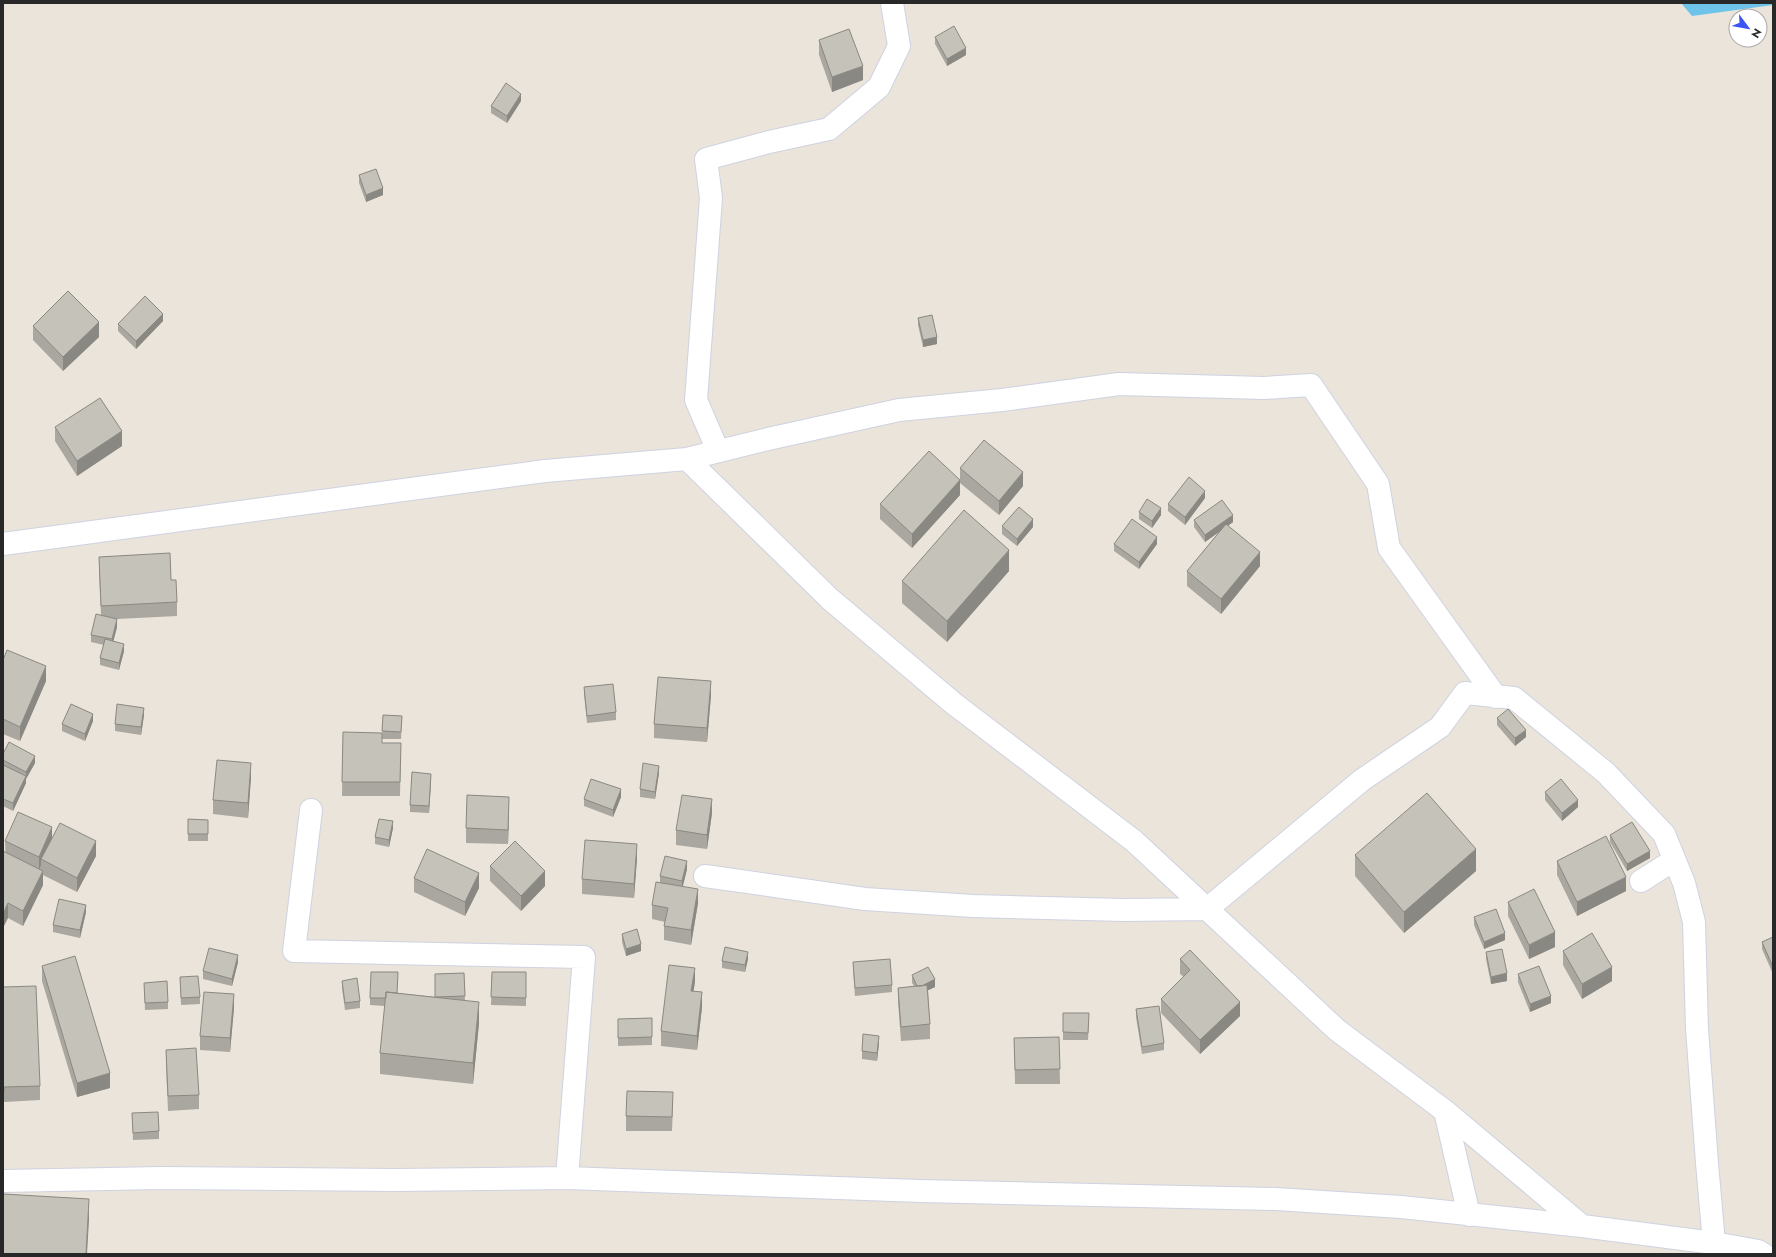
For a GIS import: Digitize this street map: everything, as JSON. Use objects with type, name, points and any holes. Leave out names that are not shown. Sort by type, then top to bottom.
[{"type":"street","points":[[718,451],[696,400],[711,198],[706,159],[769,142],[829,129],[840,120],[879,87],[899,46],[892,3]]},
{"type":"street","points":[[3,544],[545,471],[687,459],[899,410],[1002,400],[1119,384],[1264,388],[1312,385],[1378,484],[1390,548],[1496,697]]},
{"type":"street","points":[[687,459],[830,599],[953,703],[1134,841],[1337,1030],[1445,1111],[1582,1226]]},
{"type":"street","points":[[704,876],[865,899],[973,906],[1124,910],[1206,909],[1362,780],[1440,727],[1465,693],[1514,698],[1606,773],[1664,834],[1684,883],[1694,922],[1697,1029],[1706,1163],[1714,1243]]},
{"type":"street","points":[[311,810],[294,951],[584,957],[567,1178]]},
{"type":"street","points":[[1641,881],[1674,860]]},
{"type":"street","points":[[1445,1111],[1470,1214]]},
{"type":"street","points":[[3,1180],[161,1178],[395,1180],[567,1178],[920,1191],[1276,1199],[1401,1207],[1582,1226],[1714,1243],[1763,1254]]},
{"type":"water","points":[[1681,3],[1773,3],[1773,5],[1751,8],[1728,8],[1728,11],[1692,16]]},
{"type":"building","points":[[954,26],[966,48],[947,59],[935,37]]},
{"type":"building","points":[[849,29],[863,66],[832,77],[819,40]]},
{"type":"building","points":[[506,83],[521,94],[507,116],[491,106]]},
{"type":"building","points":[[376,169],[383,188],[366,195],[359,175]]},
{"type":"building","points":[[68,291],[99,322],[63,357],[33,326]]},
{"type":"building","points":[[145,296],[163,314],[136,341],[118,324]]},
{"type":"building","points":[[932,315],[937,337],[923,340],[918,318]]},
{"type":"building","points":[[100,398],[122,431],[77,461],[55,427]]},
{"type":"building","points":[[984,440],[1023,472],[999,501],[960,468]]},
{"type":"building","points":[[929,451],[960,480],[912,534],[880,504]]},
{"type":"building","points":[[1189,477],[1205,491],[1185,517],[1168,504]]},
{"type":"building","points":[[1147,499],[1161,508],[1152,521],[1139,512]]},
{"type":"building","points":[[1222,500],[1233,515],[1205,535],[1194,520]]},
{"type":"building","points":[[1019,507],[1033,519],[1017,539],[1002,526]]},
{"type":"building","points":[[964,510],[1009,550],[947,621],[902,581]]},
{"type":"building","points":[[1132,519],[1157,537],[1139,562],[1114,544]]},
{"type":"building","points":[[1226,524],[1260,552],[1221,599],[1187,571]]},
{"type":"building","points":[[170,553],[171,580],[176,580],[177,602],[101,606],[99,557]]},
{"type":"building","points":[[96,614],[117,619],[112,639],[91,635]]},
{"type":"building","points":[[105,639],[124,644],[119,663],[100,658]]},
{"type":"building","points":[[7,650],[46,666],[20,727],[3,719],[3,660]]},
{"type":"building","points":[[658,677],[711,681],[707,728],[654,724]]},
{"type":"building","points":[[613,684],[616,712],[587,716],[584,687]]},
{"type":"building","points":[[71,704],[93,714],[85,734],[62,724]]},
{"type":"building","points":[[117,704],[144,708],[141,727],[115,724]]},
{"type":"building","points":[[1508,709],[1526,730],[1515,738],[1497,718]]},
{"type":"building","points":[[383,715],[402,716],[401,732],[382,731]]},
{"type":"building","points":[[343,732],[382,733],[382,743],[401,743],[400,782],[342,782]]},
{"type":"building","points":[[9,742],[35,756],[26,772],[3,760],[3,754]]},
{"type":"building","points":[[217,760],[251,763],[248,803],[213,800]]},
{"type":"building","points":[[643,763],[659,766],[655,792],[640,789]]},
{"type":"building","points":[[3,765],[26,776],[13,803],[3,799]]},
{"type":"building","points":[[412,772],[431,774],[429,806],[410,805]]},
{"type":"building","points":[[591,779],[621,789],[613,810],[584,799]]},
{"type":"building","points":[[1561,779],[1578,800],[1562,813],[1545,792]]},
{"type":"building","points":[[1427,793],[1476,849],[1404,912],[1355,855]]},
{"type":"building","points":[[467,795],[509,797],[508,830],[466,828]]},
{"type":"building","points":[[682,795],[712,799],[707,835],[676,830]]},
{"type":"building","points":[[18,812],[52,827],[39,857],[5,841]]},
{"type":"building","points":[[188,819],[208,820],[208,834],[188,834]]},
{"type":"building","points":[[379,819],[393,821],[389,840],[375,837]]},
{"type":"building","points":[[1632,822],[1650,851],[1627,864],[1610,835]]},
{"type":"building","points":[[60,823],[96,841],[77,878],[41,859]]},
{"type":"building","points":[[1606,836],[1626,877],[1577,902],[1557,861]]},
{"type":"building","points":[[585,840],[637,844],[634,884],[582,879]]},
{"type":"building","points":[[515,841],[545,871],[521,896],[490,866]]},
{"type":"building","points":[[427,849],[479,873],[465,902],[414,878]]},
{"type":"building","points":[[3,851],[43,871],[23,911],[8,903],[3,914]]},
{"type":"building","points":[[665,856],[687,861],[682,881],[660,876]]},
{"type":"building","points":[[656,882],[698,889],[691,930],[664,926],[668,908],[652,905]]},
{"type":"building","points":[[1534,889],[1555,932],[1529,945],[1508,902]]},
{"type":"building","points":[[59,899],[86,905],[80,930],[53,925]]},
{"type":"building","points":[[1496,909],[1505,933],[1484,942],[1474,917]]},
{"type":"building","points":[[637,929],[641,944],[626,949],[622,934]]},
{"type":"building","points":[[1592,933],[1612,967],[1582,984],[1563,951]]},
{"type":"building","points":[[1773,937],[1773,967],[1762,942]]},
{"type":"building","points":[[725,947],[748,952],[745,965],[722,961]]},
{"type":"building","points":[[209,948],[238,955],[232,979],[203,971]]},
{"type":"building","points":[[1502,949],[1507,973],[1491,977],[1486,952]]},
{"type":"building","points":[[1190,950],[1240,1002],[1200,1040],[1161,999],[1190,970],[1180,959]]},
{"type":"building","points":[[75,956],[110,1073],[77,1083],[42,966]]},
{"type":"building","points":[[890,959],[892,985],[855,988],[853,962]]},
{"type":"building","points":[[669,965],[695,968],[691,991],[702,992],[697,1036],[661,1031]]},
{"type":"building","points":[[1539,966],[1551,996],[1530,1004],[1518,974]]},
{"type":"building","points":[[928,967],[935,979],[922,986],[917,986],[912,975]]},
{"type":"building","points":[[371,972],[398,972],[397,993],[386,992],[386,998],[370,998]]},
{"type":"building","points":[[492,972],[526,972],[526,998],[491,997]]},
{"type":"building","points":[[464,973],[465,996],[435,997],[435,974]]},
{"type":"building","points":[[198,976],[200,997],[181,998],[180,977]]},
{"type":"building","points":[[357,978],[360,1001],[345,1003],[342,981]]},
{"type":"building","points":[[167,981],[168,1002],[145,1003],[144,983]]},
{"type":"building","points":[[927,985],[930,1024],[901,1027],[898,988]]},
{"type":"building","points":[[36,986],[40,1086],[4,1087],[3,1091],[3,987]]},
{"type":"building","points":[[204,992],[234,994],[230,1038],[200,1036]]},
{"type":"building","points":[[386,992],[479,1002],[473,1063],[380,1053]]},
{"type":"building","points":[[1159,1006],[1164,1043],[1142,1047],[1136,1009]]},
{"type":"building","points":[[1063,1013],[1089,1013],[1088,1033],[1063,1032]]},
{"type":"building","points":[[652,1018],[652,1037],[618,1038],[618,1019]]},
{"type":"building","points":[[863,1034],[879,1036],[877,1053],[862,1051]]},
{"type":"building","points":[[1059,1037],[1060,1069],[1015,1070],[1014,1038]]},
{"type":"building","points":[[196,1048],[199,1095],[168,1096],[166,1050]]},
{"type":"building","points":[[627,1091],[673,1092],[672,1117],[626,1116]]},
{"type":"building","points":[[158,1112],[159,1131],[133,1133],[132,1113]]},
{"type":"building","points":[[3,1194],[89,1199],[86,1254],[3,1254]]}]
